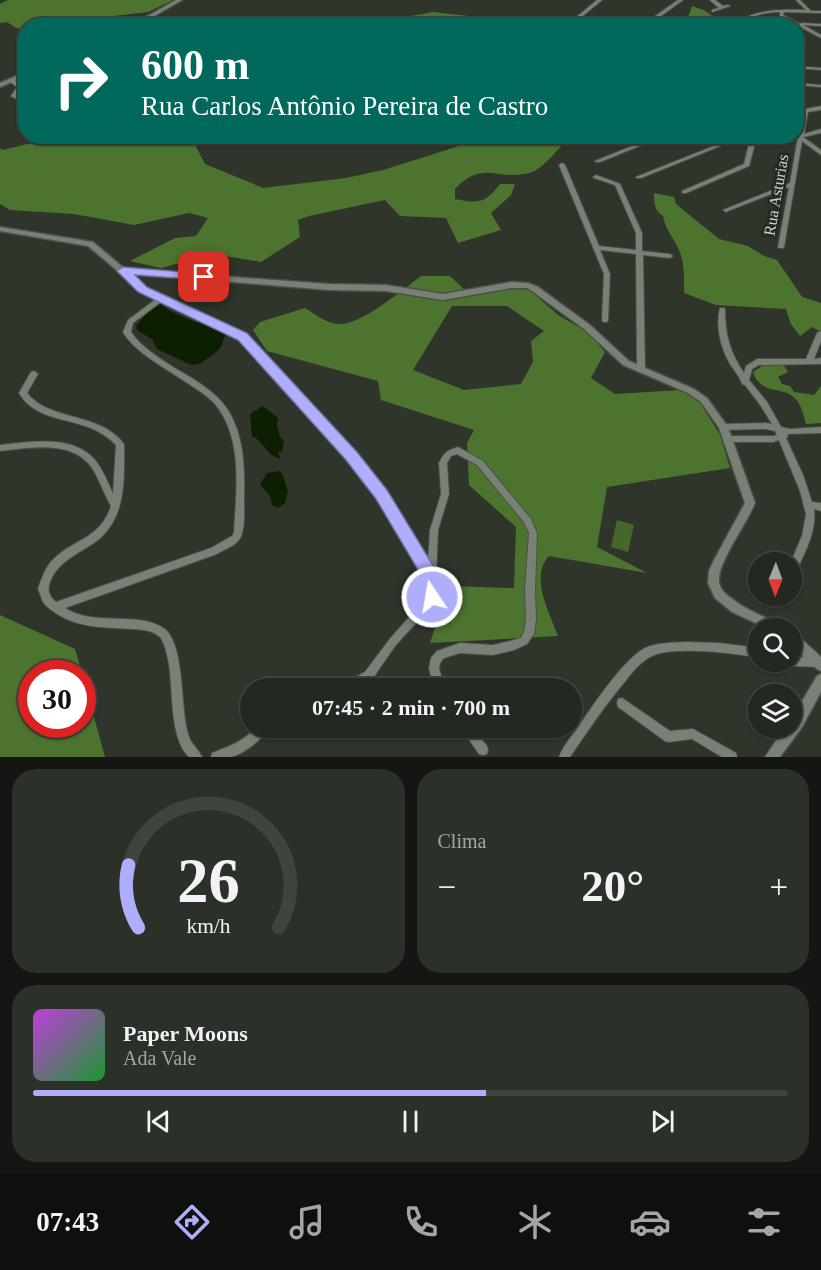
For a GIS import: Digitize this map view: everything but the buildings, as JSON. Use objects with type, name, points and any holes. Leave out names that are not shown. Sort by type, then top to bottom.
[{"type":"street","points":[[147,18],[180,0]]},
{"type":"street","points":[[578,18],[600,0]]},
{"type":"street","points":[[673,0],[680,1]]},
{"type":"street","points":[[712,0],[722,8]]},
{"type":"street","points":[[798,0],[810,12]]},
{"type":"street","points":[[654,18],[680,1]]},
{"type":"street","points":[[713,11],[728,6]]},
{"type":"street","points":[[783,11],[781,15],[787,18]]},
{"type":"street","points":[[750,18],[758,14],[783,11],[821,12]]},
{"type":"street","points":[[804,24],[821,25]]},
{"type":"street","points":[[804,27],[821,37]]},
{"type":"street","points":[[804,68],[821,69]]},
{"type":"street","points":[[0,85],[18,77]]},
{"type":"street","points":[[11,80],[18,85]]},
{"type":"street","points":[[804,85],[820,86]]},
{"type":"street","points":[[804,89],[820,86]]},
{"type":"street","points":[[806,111],[821,108]]},
{"type":"street","name":"Rua Asturias","points":[[804,119],[806,111]]},
{"type":"street","points":[[804,135],[821,131]]},
{"type":"street","points":[[804,139],[821,153]]},
{"type":"street","points":[[598,161],[640,144]]},
{"type":"street","points":[[704,151],[706,144]]},
{"type":"street","points":[[639,177],[721,144]]},
{"type":"street","points":[[684,192],[747,165],[752,144]]},
{"type":"street","name":"Rua Asturias","points":[[781,247],[798,144]]},
{"type":"street","points":[[562,165],[608,278],[605,320]]},
{"type":"street","points":[[596,177],[617,184],[638,229],[641,370]]},
{"type":"street","points":[[726,210],[791,184]]},
{"type":"street","points":[[0,229],[84,242],[99,249],[134,284],[243,336],[352,456],[382,494],[431,577]]},
{"type":"street","points":[[597,248],[670,256]]},
{"type":"street","points":[[123,271],[329,287],[386,288],[443,297],[511,285],[528,286],[587,327],[626,363],[692,391],[713,409],[723,427],[750,503],[713,578],[723,598],[731,605],[757,618]]},
{"type":"street","points":[[55,607],[214,551],[235,539],[238,534],[241,484],[239,461],[227,417],[218,403],[149,353],[127,332],[130,322],[162,298]]},
{"type":"street","points":[[722,310],[727,352],[746,382],[764,404],[809,505],[807,533],[800,552]]},
{"type":"street","points":[[809,361],[821,333]]},
{"type":"street","points":[[746,382],[749,368],[757,362],[821,361]]},
{"type":"street","points":[[34,374],[22,393],[27,399],[45,410],[107,430],[120,444],[115,506],[112,516],[105,528],[60,558],[49,574],[43,589],[47,600],[73,619],[94,624],[135,624],[152,627],[163,633],[171,649],[178,687],[181,735],[188,750],[197,757]]},
{"type":"street","points":[[723,427],[776,427],[790,432],[821,430]]},
{"type":"street","points":[[728,440],[781,438],[790,432]]},
{"type":"street","points":[[0,448],[58,446],[83,454],[91,461],[115,506]]},
{"type":"street","points":[[364,678],[369,675],[392,643],[427,606],[432,597],[434,530],[445,494],[443,463],[448,454],[458,450],[480,463],[527,519],[533,533],[531,619],[529,634],[524,640],[514,645],[493,650],[460,648],[441,654],[435,661],[436,678]]},
{"type":"street","points":[[809,505],[821,507]]},
{"type":"street","points":[[802,647],[820,664]]},
{"type":"street","points":[[564,757],[632,665],[648,652],[708,648],[748,652]]},
{"type":"street","points":[[802,663],[820,664]]},
{"type":"street","points":[[772,757],[798,722],[821,680]]},
{"type":"street","points":[[622,703],[669,737],[693,734],[732,757]]},
{"type":"street","points":[[216,757],[236,751],[254,738]]},
{"type":"street","points":[[474,738],[483,750]]},
{"type":"green space","points":[[8,0],[173,0],[148,12],[110,18],[18,18],[18,28],[7,22],[0,23],[0,4]]},
{"type":"green space","points":[[692,6],[704,10],[715,18],[683,18],[689,15]]},
{"type":"green space","points":[[433,12],[486,18],[399,18]]},
{"type":"green space","points":[[28,144],[195,144],[205,164],[263,188],[346,178],[383,170],[461,144],[564,144],[537,170],[520,175],[483,173],[474,175],[455,189],[455,199],[476,201],[490,195],[500,184],[515,184],[511,195],[491,213],[501,230],[458,243],[446,218],[400,216],[385,200],[298,220],[300,237],[261,262],[214,254],[161,268],[130,261],[175,238],[196,236],[208,218],[189,213],[134,225],[74,214],[10,210],[0,204],[0,148],[2,150]]},
{"type":"green space","points":[[654,193],[674,197],[676,204],[719,239],[748,246],[764,256],[777,260],[802,297],[821,303],[821,332],[812,327],[800,336],[791,324],[786,309],[716,305],[684,293],[684,269],[681,257],[663,216],[656,209]]},
{"type":"green space","points":[[421,276],[450,276],[471,296],[518,288],[531,291],[558,315],[589,333],[605,352],[591,378],[615,394],[681,390],[699,401],[720,435],[730,468],[607,487],[597,547],[647,573],[549,556],[543,565],[541,584],[546,606],[558,636],[430,643],[448,586],[514,588],[516,527],[469,485],[467,443],[474,430],[381,400],[378,381],[267,351],[253,330],[260,322],[305,308],[329,322],[347,323],[370,313]],"holes":[[[452,306],[507,306],[544,331],[531,341],[533,362],[521,384],[464,390],[413,370]]]},
{"type":"green space","points":[[783,364],[788,372],[778,377],[782,384],[790,386],[794,392],[814,395],[821,386],[821,423],[806,424],[801,407],[793,396],[762,385],[753,372],[762,366]]},
{"type":"green space","points":[[617,520],[634,525],[628,552],[611,547]]},
{"type":"green space","points":[[0,615],[75,649],[78,660],[18,660],[18,738],[96,738],[96,724],[105,757],[0,757]]},
{"type":"shaded area","points":[[161,304],[182,316],[226,332],[221,347],[200,364],[191,365],[157,349],[152,339],[138,331],[136,326],[149,311]]},
{"type":"shaded area","points":[[263,406],[278,418],[277,426],[280,437],[284,441],[282,452],[278,451],[280,459],[271,455],[252,436],[250,414]]},
{"type":"shaded area","points":[[279,471],[282,473],[288,491],[285,503],[278,508],[272,505],[270,496],[260,485],[267,473]]},
{"type":"route","points":[[204,277],[123,271],[142,290],[243,336],[352,456],[382,494],[431,577],[432,597]]}]
